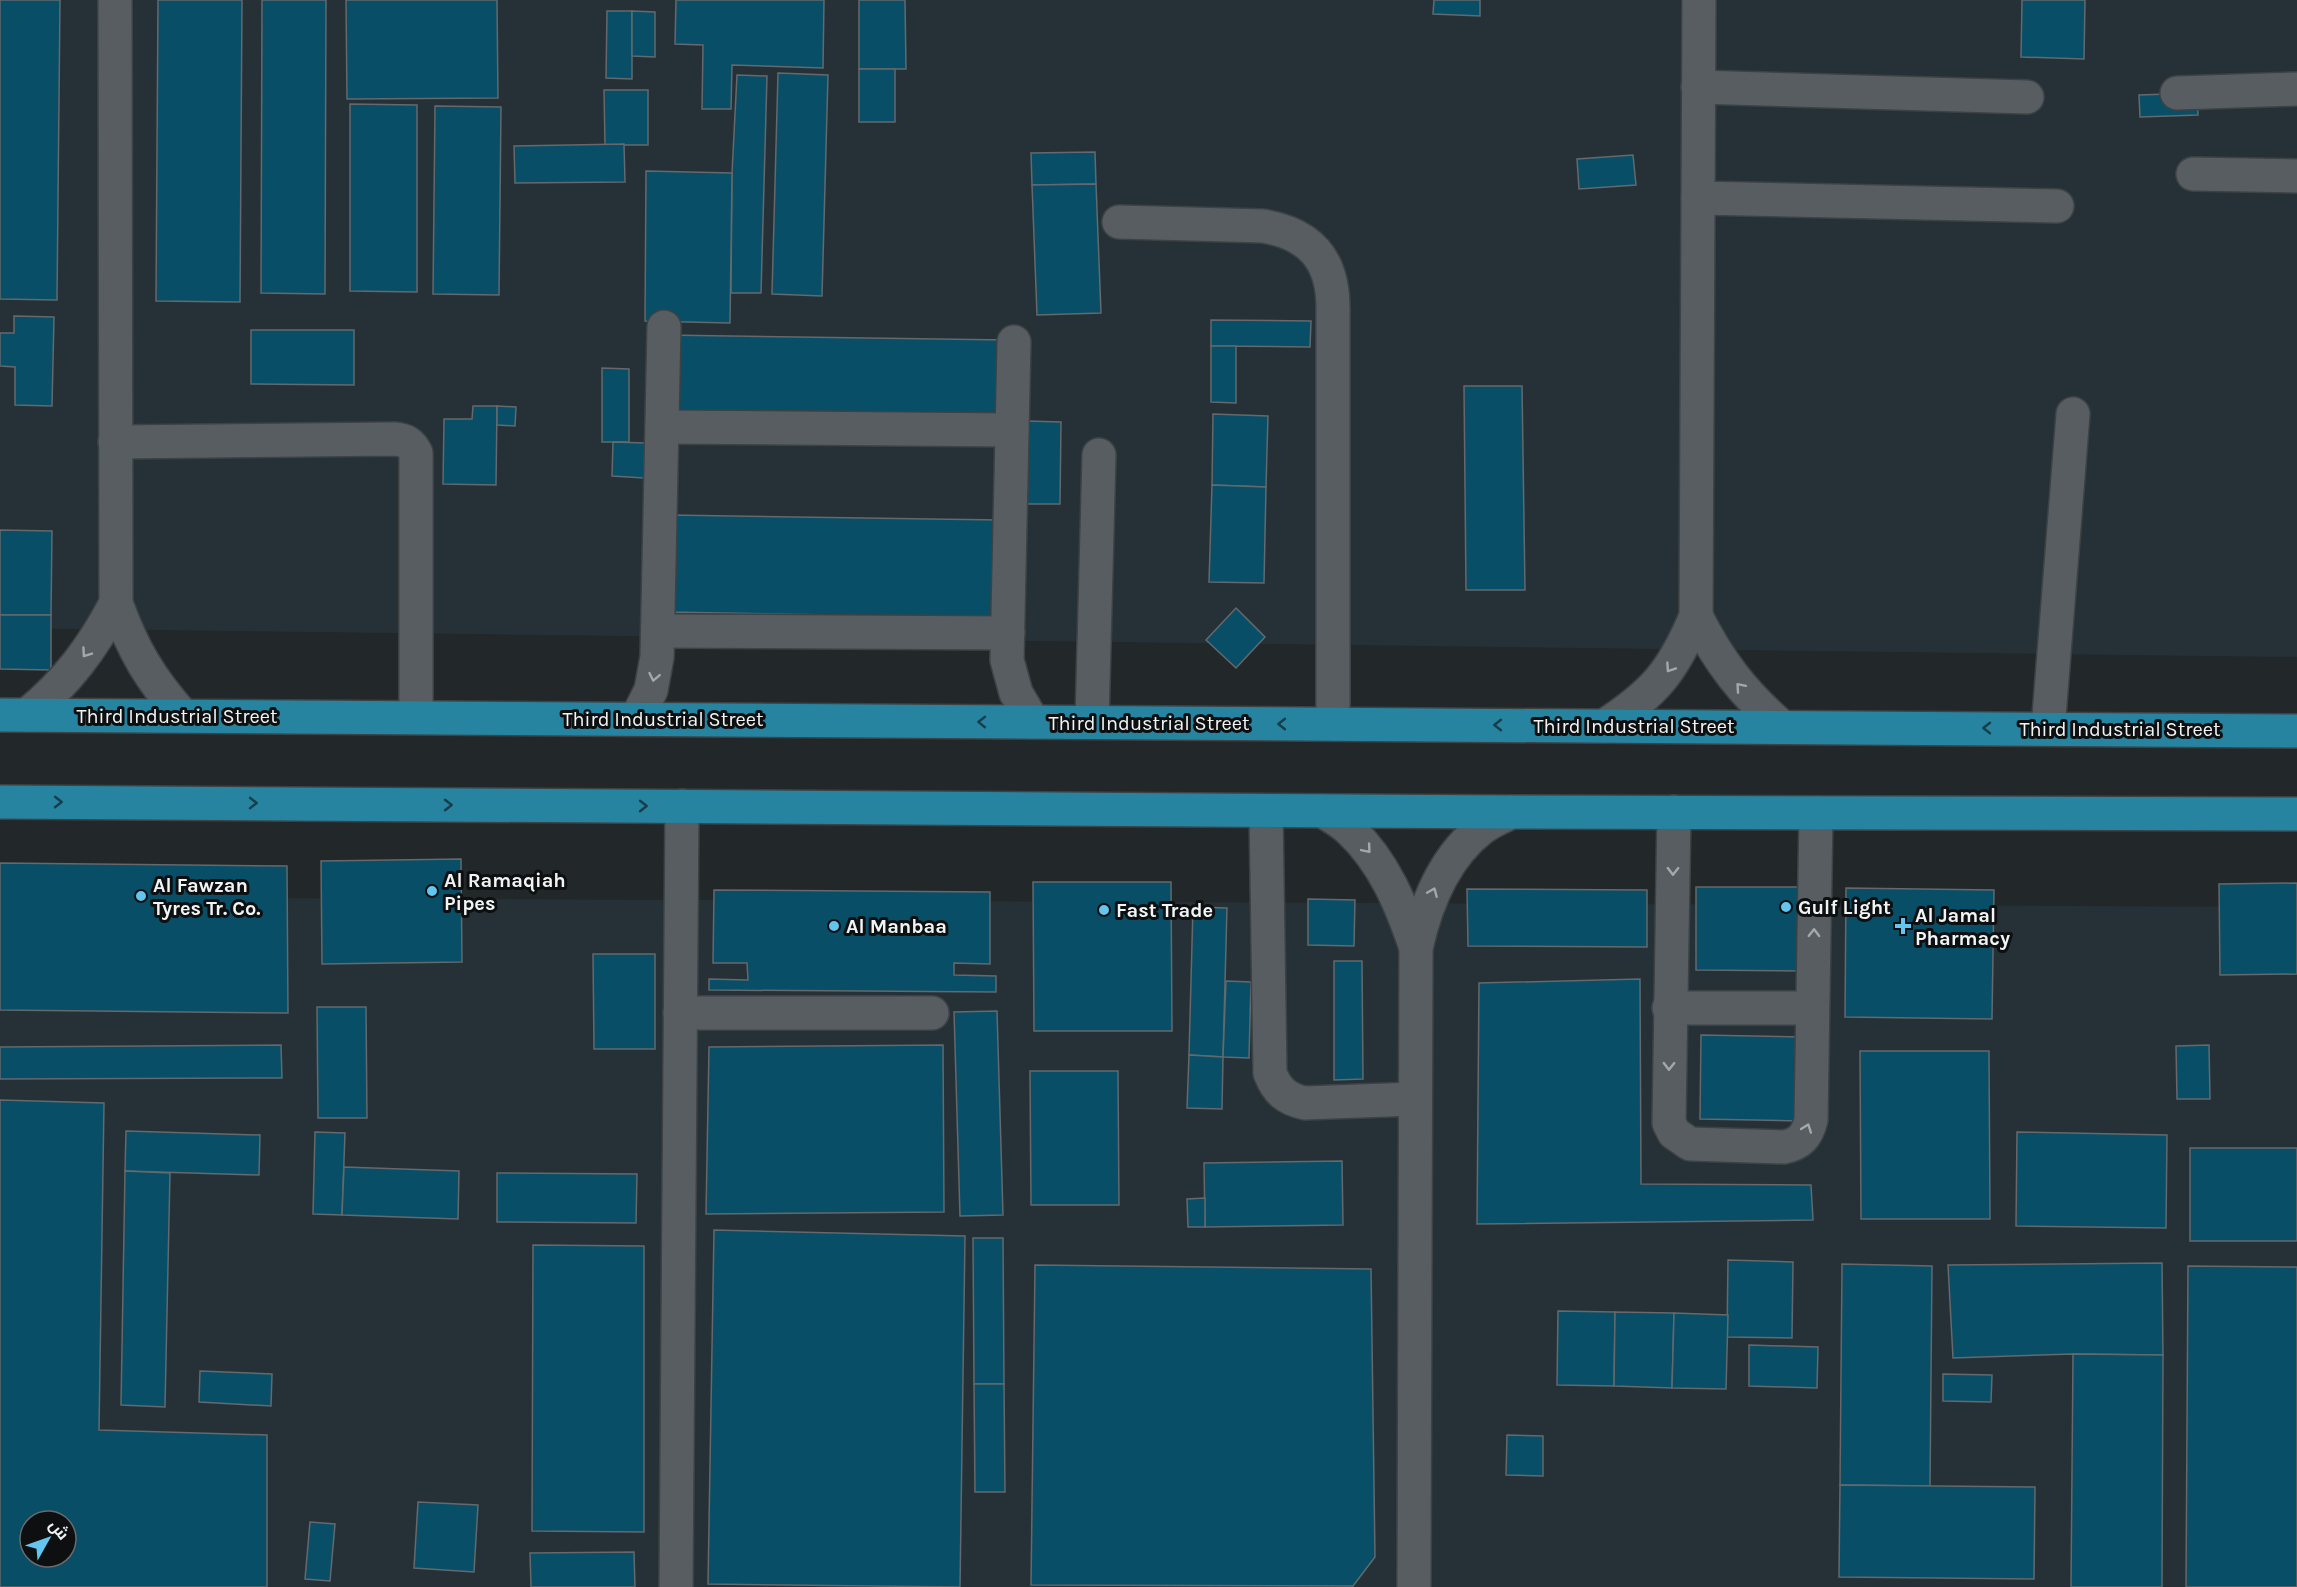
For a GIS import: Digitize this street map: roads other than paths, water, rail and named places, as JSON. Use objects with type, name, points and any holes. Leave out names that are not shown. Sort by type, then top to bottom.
[{"type":"main road","name":"Third Industrial Street","points":[[14,715],[2297,730]]},
{"type":"main road","points":[[0,802],[1266,811],[2297,814]]},
{"type":"street","points":[[115,0],[116,603],[127,634],[142,664],[183,716]]},
{"type":"street","points":[[1604,726],[1635,706],[1661,680],[1682,650],[1696,616],[1699,0]]},
{"type":"street","points":[[1698,87],[2027,98]]},
{"type":"street","points":[[2177,93],[2297,89]]},
{"type":"street","points":[[2193,174],[2297,176]]},
{"type":"street","points":[[1698,198],[2057,206]]},
{"type":"street","points":[[1119,222],[1263,226],[1283,229],[1301,238],[1316,251],[1327,268],[1333,287],[1333,724]]},
{"type":"street","points":[[637,718],[651,690],[656,665],[664,327]]},
{"type":"street","points":[[1014,342],[1007,660],[1020,700],[1034,722]]},
{"type":"street","points":[[2048,729],[2073,414]]},
{"type":"street","points":[[662,427],[1012,430]]},
{"type":"street","points":[[115,442],[404,440],[412,444],[416,453],[416,717]]},
{"type":"street","points":[[1092,722],[1099,455]]},
{"type":"street","points":[[14,715],[69,676],[87,653],[116,603]]},
{"type":"street","points":[[1696,616],[1731,677],[1755,704],[1782,727]]},
{"type":"street","points":[[658,631],[1008,633]]},
{"type":"street","points":[[676,1587],[682,806]]},
{"type":"street","points":[[1266,811],[1270,1073],[1274,1084],[1282,1094],[1305,1103],[1415,1099]]},
{"type":"street","points":[[1323,811],[1350,829],[1372,855],[1391,884],[1416,948]]},
{"type":"street","points":[[1414,1587],[1416,948],[1424,914],[1438,882],[1458,853],[1482,828],[1511,812]]},
{"type":"street","points":[[1674,813],[1669,1123],[1674,1133],[1690,1144],[1784,1147],[1794,1145],[1803,1139],[1809,1131],[1811,1120],[1816,813]]},
{"type":"street","points":[[1670,1008],[1812,1008]]},
{"type":"street","points":[[680,1013],[932,1013]]},
{"type":"place","name":"Al Ramaqiah Pipes","points":[[432,891]]},
{"type":"place","name":"Al Fawzan Tyres Tr. Co.","points":[[141,896]]},
{"type":"place","name":"Gulf Light","points":[[1786,907]]},
{"type":"place","name":"Fast Trade","points":[[1104,910]]},
{"type":"place","name":"Al Manbaa","points":[[834,926]]},
{"type":"place","name":"Al Jamal Pharmacy","points":[[1903,926]]}]
